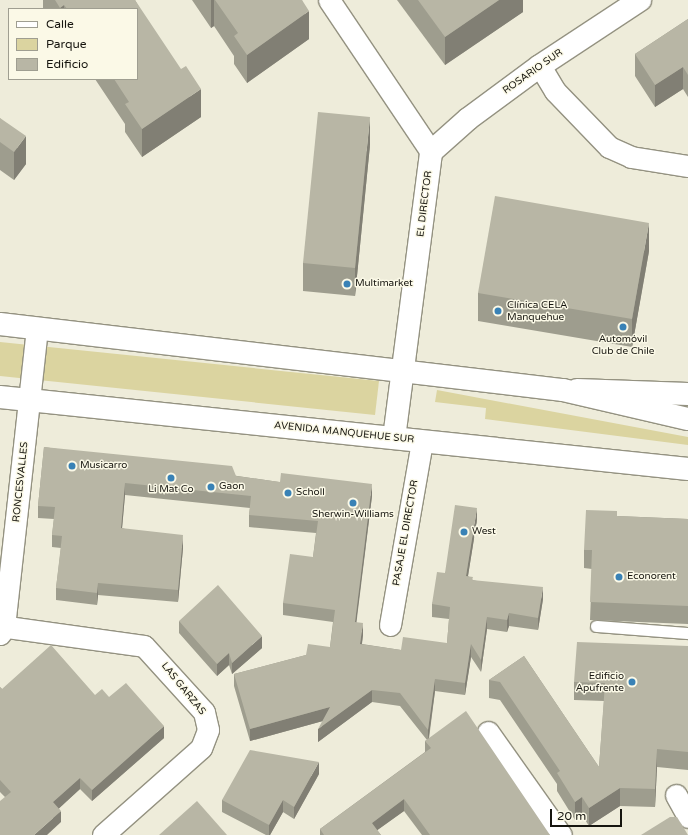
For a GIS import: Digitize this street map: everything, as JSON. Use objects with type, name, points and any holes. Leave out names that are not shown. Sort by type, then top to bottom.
[{"type":"main road","name":"ROSARIO SUR","points":[[431,152],[468,119],[540,66],[640,0]]},
{"type":"main road","name":"EL DIRECTOR","points":[[394,438],[431,152]]},
{"type":"main road","points":[[0,324],[563,390],[688,419]]},
{"type":"main road","points":[[563,390],[626,389],[688,394]]},
{"type":"main road","name":"AVENIDA MANQUEHUE SUR","points":[[0,397],[688,469]]},
{"type":"street","points":[[329,0],[431,152]]},
{"type":"street","points":[[540,66],[556,91],[609,147],[631,157],[688,166]]},
{"type":"street","name":"RONCESVALLES","points":[[1,629],[30,400],[36,328]]},
{"type":"street","name":"PASAJE EL DIRECTOR","points":[[390,625],[422,441]]},
{"type":"street","name":"LAS GARZAS","points":[[1,629],[144,646],[204,712],[208,730],[201,748],[103,835]]},
{"type":"street","points":[[488,732],[561,835]]},
{"type":"street","points":[[676,795],[688,817]]},
{"type":"lane","points":[[596,626],[688,633]]},
{"type":"green space","points":[[0,342],[379,381],[375,415],[0,376]]},
{"type":"green space","points":[[437,390],[688,437],[688,445],[485,419],[486,408],[435,402]]},
{"type":"building","points":[[55,0],[135,0],[181,69],[186,66],[201,89],[142,129],[125,104],[129,102],[115,80],[138,80],[138,8],[66,8],[64,5],[60,8]]},
{"type":"building","points":[[215,0],[302,0],[309,11],[247,55],[234,36],[238,33]]},
{"type":"building","points":[[418,0],[499,0],[445,37]]},
{"type":"building","points":[[688,19],[688,75],[683,67],[655,85],[635,54]]},
{"type":"building","points":[[318,112],[370,117],[355,268],[303,263]]},
{"type":"building","points":[[0,118],[26,136],[14,152],[0,142]]},
{"type":"building","points":[[495,196],[649,223],[632,319],[478,293]]},
{"type":"building","points":[[44,447],[232,466],[236,476],[280,482],[281,473],[372,484],[355,622],[363,623],[360,644],[401,650],[403,637],[447,643],[450,607],[432,604],[437,572],[445,573],[455,505],[477,508],[466,576],[473,577],[472,580],[543,587],[538,618],[509,613],[507,620],[487,617],[481,660],[471,644],[465,683],[435,679],[428,730],[400,693],[372,690],[318,729],[330,707],[250,729],[234,674],[306,655],[308,644],[330,647],[335,610],[283,603],[290,554],[313,557],[318,521],[249,515],[251,496],[125,483],[121,528],[183,535],[178,590],[98,583],[97,593],[56,588],[62,536],[52,535],[55,507],[38,506]]},
{"type":"building","points":[[586,510],[617,511],[617,516],[688,519],[688,606],[590,602],[592,550],[584,550]]},
{"type":"building","points":[[218,585],[262,636],[232,663],[229,653],[217,664],[179,621]]},
{"type":"building","points":[[577,642],[688,646],[688,752],[657,749],[655,789],[620,788],[589,808],[582,797],[575,802],[557,773],[560,771],[500,682],[489,680],[524,656],[599,767],[605,683],[574,682]]},
{"type":"building","points":[[51,645],[95,695],[102,689],[109,697],[126,683],[164,726],[92,790],[80,778],[53,802],[61,811],[34,835],[0,835],[0,801],[11,792],[0,780],[0,687],[2,689]]},
{"type":"building","points":[[466,711],[550,835],[430,835],[404,799],[372,823],[381,835],[324,835],[320,829],[431,748],[425,741]]},
{"type":"building","points":[[250,750],[319,762],[294,807],[283,800],[269,825],[222,800]]},
{"type":"building","points":[[197,801],[227,835],[159,835]]},
{"type":"building","points":[[670,817],[677,817],[688,835],[641,835]]},
{"type":"place","name":"Multimarket","points":[[347,284]]},
{"type":"place","name":"Clínica CELA Manquehue","points":[[498,311]]},
{"type":"place","name":"Automóvil Club de Chile","points":[[623,327]]},
{"type":"place","name":"Musicarro","points":[[72,466]]},
{"type":"place","name":"Li Mat Co","points":[[171,478]]},
{"type":"place","name":"Gaon","points":[[211,487]]},
{"type":"place","name":"Scholl","points":[[288,493]]},
{"type":"place","name":"Sherwin-Williams","points":[[353,503]]},
{"type":"place","name":"West","points":[[464,532]]},
{"type":"place","name":"Econorent","points":[[619,577]]},
{"type":"place","name":"Edificio Apufrente","points":[[632,682]]}]
